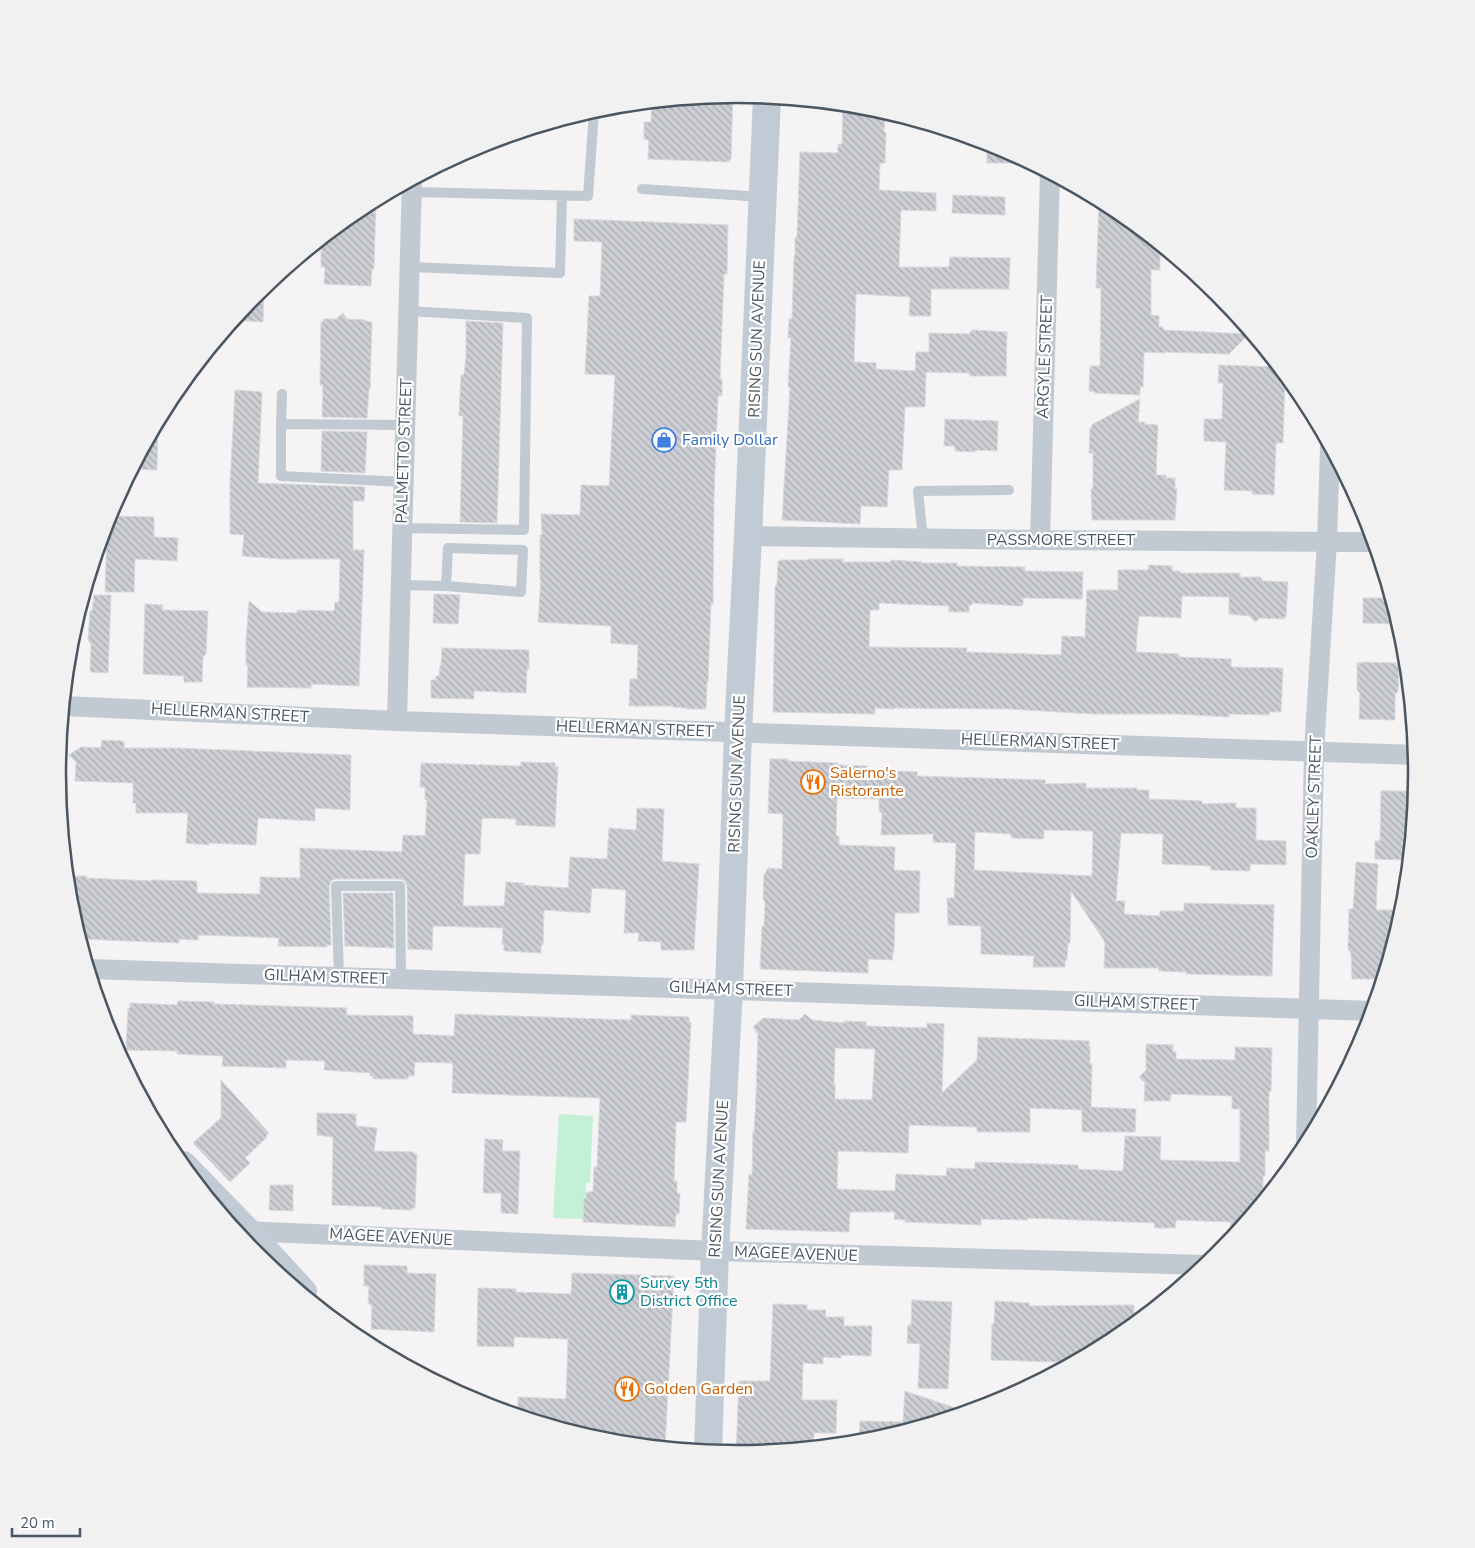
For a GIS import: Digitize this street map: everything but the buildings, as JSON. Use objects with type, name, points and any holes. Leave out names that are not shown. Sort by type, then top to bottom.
[{"type":"main road","name":"RISING SUN AVENUE","points":[[708,1444],[715,1252],[729,989],[738,732],[767,104]]},
{"type":"street","name":"ARGYLE STREET","points":[[1040,540],[1050,181]]},
{"type":"street","name":"PALMETTO STREET","points":[[396,721],[412,188]]},
{"type":"street","name":"OAKLEY STREET","points":[[1306,1130],[1314,751],[1327,542],[1330,458]]},
{"type":"street","name":"PASSMORE STREET","points":[[748,536],[1367,542]]},
{"type":"street","name":"HELLERMAN STREET","points":[[70,706],[396,721],[1408,754]]},
{"type":"street","name":"GILHAM STREET","points":[[96,969],[1365,1011]]},
{"type":"street","name":"MAGEE AVENUE","points":[[246,1231],[715,1252],[1195,1265]]},
{"type":"lane","points":[[415,186],[588,196],[593,119]]},
{"type":"lane","points":[[642,189],[763,198]]},
{"type":"lane","points":[[410,267],[560,273],[562,196]]},
{"type":"lane","points":[[402,528],[524,530],[528,318],[408,311]]},
{"type":"lane","points":[[282,394],[281,476],[404,482]]},
{"type":"lane","points":[[281,424],[405,425]]},
{"type":"lane","points":[[923,538],[918,491],[1009,490]]},
{"type":"lane","points":[[400,585],[446,586],[521,592],[523,550],[448,548],[446,586]]},
{"type":"lane","points":[[339,977],[336,886],[400,886],[401,979]]},
{"type":"green space","points":[[559,1114],[593,1116],[590,1183],[586,1183],[584,1219],[553,1218]]},
{"type":"place","name":"Family Dollar","points":[[664,440]]},
{"type":"place","name":"Salerno's Ristorante","points":[[813,782]]},
{"type":"place","name":"Survey 5th District Office","points":[[622,1292]]},
{"type":"place","name":"Golden Garden","points":[[627,1389]]}]
